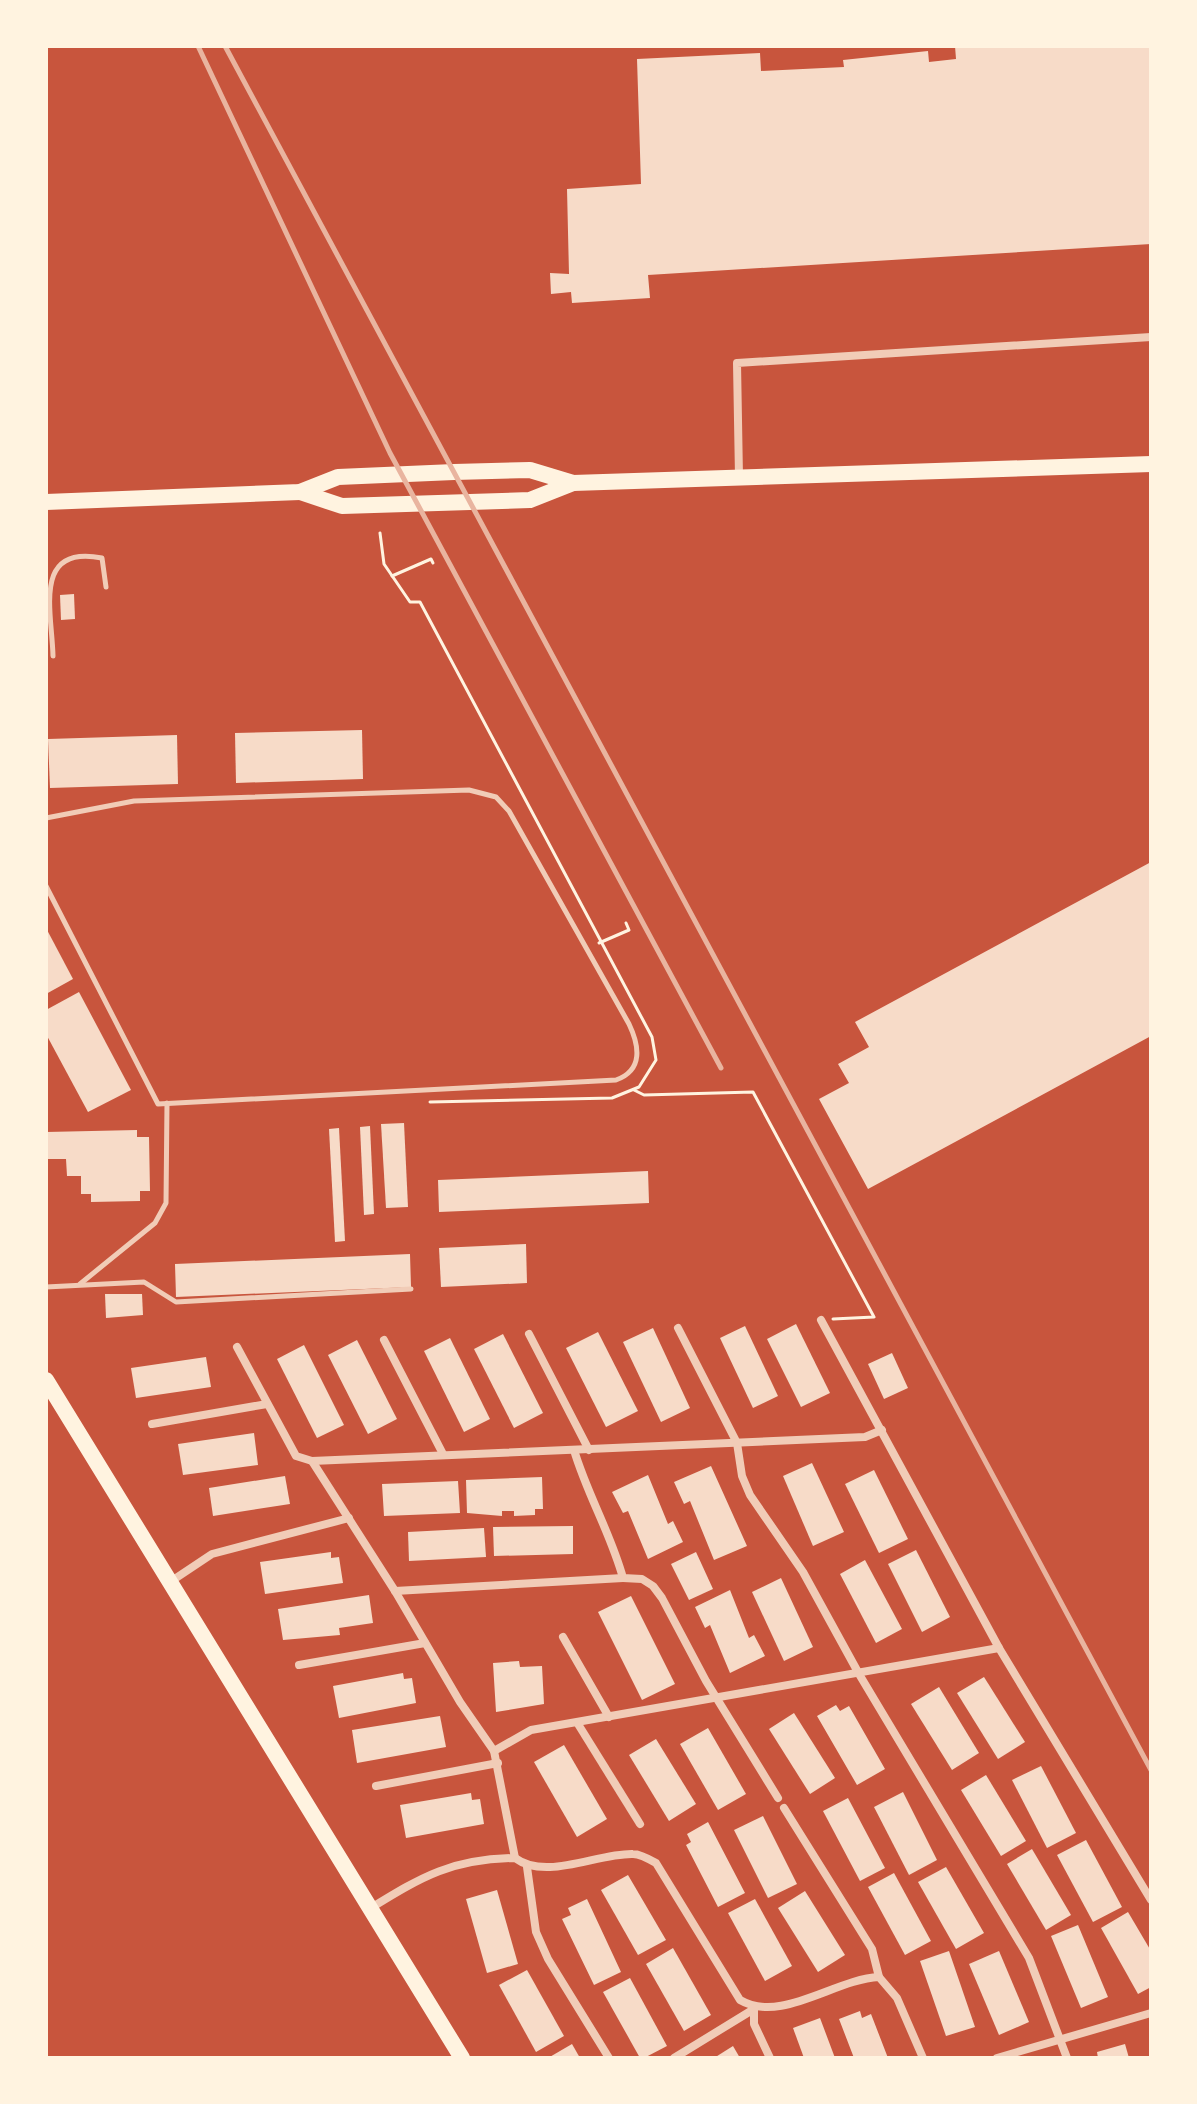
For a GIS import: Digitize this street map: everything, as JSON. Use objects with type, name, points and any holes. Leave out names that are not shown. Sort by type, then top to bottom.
[{"type":"main road","points":[[46,502],[300,492],[338,477],[454,472],[530,470],[573,483],[1151,464]]},
{"type":"main road","points":[[300,492],[342,506],[470,502],[530,500],[573,483]]},
{"type":"main road","points":[[46,1380],[462,2058]]},
{"type":"street","points":[[739,477],[737,363],[1151,337]]},
{"type":"street","points":[[821,1320],[999,1648],[1151,1900]]},
{"type":"street","points":[[678,1328],[737,1443],[742,1476],[750,1495],[803,1572],[859,1674],[1029,1958],[1067,2058]]},
{"type":"street","points":[[529,1334],[589,1450]]},
{"type":"street","points":[[384,1340],[443,1454]]},
{"type":"street","points":[[237,1347],[296,1456],[312,1461],[865,1437],[882,1430]]},
{"type":"street","points":[[152,1424],[267,1404]]},
{"type":"street","points":[[574,1450],[623,1578]]},
{"type":"street","points":[[312,1461],[494,1751],[515,1858]]},
{"type":"street","points":[[170,1582],[212,1554],[349,1518]]},
{"type":"street","points":[[395,1591],[642,1579],[653,1586],[778,1798]]},
{"type":"street","points":[[563,1637],[609,1717]]},
{"type":"street","points":[[299,1665],[425,1643]]},
{"type":"street","points":[[494,1751],[531,1730],[999,1648]]},
{"type":"street","points":[[578,1724],[640,1824]]},
{"type":"street","points":[[376,1786],[498,1763]]},
{"type":"street","points":[[784,1808],[872,1949],[879,1977],[897,1998],[923,2058]]},
{"type":"street","points":[[369,1909],[452,1864],[515,1858],[527,1867],[636,1853],[656,1863],[740,2000],[754,2009]]},
{"type":"street","points":[[527,1867],[536,1932],[548,1959],[609,2058]]},
{"type":"street","points":[[674,2058],[754,2009],[776,2007],[863,1978],[879,1977]]},
{"type":"street","points":[[754,2009],[754,2024],[770,2058]]},
{"type":"street","points":[[997,2058],[1151,2013]]},
{"type":"lane","points":[[53,656],[50,575],[58,563],[70,558],[102,558],[106,587]]},
{"type":"lane","points":[[46,818],[134,801],[458,791],[488,794],[509,811],[629,1024],[638,1051],[630,1073],[616,1080],[158,1104],[46,886]]},
{"type":"lane","points":[[79,1285],[155,1223],[166,1203],[167,1103]]},
{"type":"lane","points":[[46,1287],[144,1282],[176,1302],[411,1289]]},
{"type":"path","points":[[380,533],[384,564],[410,602],[420,602],[599,943],[652,1037],[656,1060],[634,1090],[612,1098],[424,1103]]},
{"type":"path","points":[[392,576],[431,559],[433,563]]},
{"type":"path","points":[[599,943],[629,930],[626,923]]},
{"type":"path","points":[[634,1090],[644,1095],[753,1092],[874,1317],[821,1320]]},
{"type":"building","points":[[955,46],[1151,46],[1151,244],[648,275],[650,298],[572,303],[571,292],[551,294],[550,273],[569,274],[567,189],[641,184],[637,59],[760,53],[761,71],[844,67],[843,60],[928,51],[929,62],[956,59]]},
{"type":"building","points":[[74,594],[75,619],[61,620],[60,595]]},
{"type":"building","points":[[362,730],[363,779],[236,783],[235,733]]},
{"type":"building","points":[[177,735],[178,784],[50,788],[48,739]]},
{"type":"building","points":[[1151,862],[1151,1036],[868,1189],[819,1099],[849,1083],[838,1064],[869,1047],[855,1022]]},
{"type":"building","points":[[46,928],[73,979],[46,994]]},
{"type":"building","points":[[79,992],[131,1090],[88,1112],[46,1034],[46,1010]]},
{"type":"building","points":[[404,1123],[408,1207],[386,1208],[381,1124]]},
{"type":"building","points":[[370,1126],[374,1214],[364,1215],[360,1127]]},
{"type":"building","points":[[339,1128],[345,1241],[335,1242],[329,1129]]},
{"type":"building","points":[[137,1130],[137,1137],[149,1137],[150,1191],[140,1191],[140,1201],[91,1202],[91,1194],[81,1194],[81,1176],[67,1176],[66,1159],[46,1159],[46,1132]]},
{"type":"building","points":[[648,1171],[649,1203],[439,1212],[438,1180]]},
{"type":"building","points":[[526,1244],[527,1283],[441,1287],[439,1248]]},
{"type":"building","points":[[410,1254],[411,1287],[176,1297],[175,1264]]},
{"type":"building","points":[[105,1294],[142,1294],[143,1315],[106,1318]]},
{"type":"building","points":[[796,1324],[830,1393],[801,1407],[767,1339]]},
{"type":"building","points":[[745,1326],[778,1396],[753,1408],[720,1338]]},
{"type":"building","points":[[653,1328],[690,1408],[661,1422],[623,1342]]},
{"type":"building","points":[[598,1332],[638,1411],[606,1427],[566,1348]]},
{"type":"building","points":[[503,1334],[543,1413],[514,1428],[474,1349]]},
{"type":"building","points":[[450,1338],[490,1419],[464,1432],[424,1351]]},
{"type":"building","points":[[357,1340],[397,1419],[368,1434],[328,1355]]},
{"type":"building","points":[[304,1345],[344,1425],[317,1438],[277,1359]]},
{"type":"building","points":[[892,1353],[908,1388],[884,1399],[868,1364]]},
{"type":"building","points":[[206,1357],[211,1387],[136,1398],[131,1368]]},
{"type":"building","points":[[254,1433],[258,1465],[183,1475],[178,1444]]},
{"type":"building","points":[[812,1463],[844,1532],[813,1546],[783,1476]]},
{"type":"building","points":[[711,1466],[747,1546],[714,1560],[690,1501],[684,1504],[674,1482]]},
{"type":"building","points":[[874,1470],[908,1539],[879,1553],[845,1484]]},
{"type":"building","points":[[648,1475],[668,1524],[673,1521],[683,1542],[648,1559],[628,1511],[623,1513],[612,1492]]},
{"type":"building","points":[[285,1476],[290,1504],[213,1516],[209,1488]]},
{"type":"building","points":[[542,1477],[543,1509],[535,1509],[535,1515],[514,1516],[514,1511],[502,1511],[502,1516],[467,1513],[466,1480]]},
{"type":"building","points":[[458,1481],[460,1513],[384,1516],[382,1484]]},
{"type":"building","points":[[573,1526],[573,1554],[494,1556],[493,1527]]},
{"type":"building","points":[[484,1528],[486,1557],[409,1561],[408,1532]]},
{"type":"building","points":[[916,1550],[950,1617],[922,1632],[888,1564]]},
{"type":"building","points":[[331,1552],[331,1558],[339,1557],[343,1583],[265,1594],[260,1562]]},
{"type":"building","points":[[696,1552],[713,1589],[689,1600],[671,1564]]},
{"type":"building","points":[[865,1560],[902,1629],[876,1643],[840,1574]]},
{"type":"building","points":[[781,1578],[813,1647],[784,1661],[752,1592]]},
{"type":"building","points":[[730,1590],[749,1638],[754,1635],[765,1656],[730,1673],[710,1625],[705,1628],[695,1607]]},
{"type":"building","points":[[369,1595],[373,1623],[339,1628],[340,1635],[283,1640],[278,1609]]},
{"type":"building","points":[[631,1596],[675,1684],[642,1700],[598,1612]]},
{"type":"building","points":[[519,1661],[520,1667],[542,1666],[544,1704],[496,1712],[493,1663]]},
{"type":"building","points":[[403,1673],[404,1679],[412,1678],[416,1703],[339,1718],[333,1686]]},
{"type":"building","points":[[984,1677],[1025,1742],[998,1759],[957,1693]]},
{"type":"building","points":[[939,1687],[979,1753],[952,1770],[911,1704]]},
{"type":"building","points":[[836,1705],[840,1711],[849,1706],[885,1769],[857,1785],[817,1716]]},
{"type":"building","points":[[794,1713],[835,1778],[810,1794],[769,1729]]},
{"type":"building","points":[[440,1716],[446,1747],[357,1763],[352,1730]]},
{"type":"building","points":[[708,1728],[746,1794],[718,1810],[680,1744]]},
{"type":"building","points":[[656,1739],[696,1804],[669,1821],[629,1755]]},
{"type":"building","points":[[564,1745],[607,1819],[577,1837],[534,1762]]},
{"type":"building","points":[[1041,1766],[1076,1833],[1047,1848],[1012,1780]]},
{"type":"building","points":[[986,1775],[1026,1841],[1001,1856],[961,1790]]},
{"type":"building","points":[[903,1792],[937,1860],[909,1875],[874,1807]]},
{"type":"building","points":[[471,1793],[472,1800],[480,1799],[484,1824],[406,1838],[400,1805]]},
{"type":"building","points":[[848,1798],[885,1868],[860,1881],[823,1811]]},
{"type":"building","points":[[763,1816],[797,1884],[768,1898],[734,1830]]},
{"type":"building","points":[[708,1822],[745,1893],[718,1907],[686,1845],[691,1842],[687,1834]]},
{"type":"building","points":[[1086,1840],[1122,1907],[1093,1922],[1057,1855]]},
{"type":"building","points":[[1032,1849],[1071,1915],[1046,1930],[1007,1864]]},
{"type":"building","points":[[946,1867],[984,1933],[956,1949],[918,1882]]},
{"type":"building","points":[[894,1873],[931,1941],[905,1955],[868,1887]]},
{"type":"building","points":[[628,1875],[666,1940],[638,1955],[601,1890]]},
{"type":"building","points":[[497,1890],[518,1964],[487,1973],[466,1899]]},
{"type":"building","points":[[805,1891],[845,1955],[818,1972],[778,1908]]},
{"type":"building","points":[[587,1899],[621,1972],[594,1985],[562,1919],[571,1915],[568,1908]]},
{"type":"building","points":[[755,1899],[792,1966],[765,1981],[728,1913]]},
{"type":"building","points":[[1128,1912],[1151,1951],[1151,1987],[1138,1994],[1101,1928]]},
{"type":"building","points":[[1078,1925],[1108,1997],[1081,2008],[1051,1936]]},
{"type":"building","points":[[673,1948],[711,2015],[684,2031],[646,1964]]},
{"type":"building","points":[[949,1951],[975,2027],[946,2036],[920,1961]]},
{"type":"building","points":[[999,1951],[1029,2022],[999,2035],[969,1964]]},
{"type":"building","points":[[527,1970],[564,2036],[536,2052],[499,1985]]},
{"type":"building","points":[[630,1978],[667,2046],[644,2058],[640,2058],[603,1992]]},
{"type":"building","points":[[860,2011],[862,2018],[871,2014],[888,2058],[854,2058],[839,2019]]},
{"type":"building","points":[[820,2018],[835,2058],[804,2058],[793,2028]]},
{"type":"building","points":[[572,2044],[580,2058],[548,2058]]},
{"type":"building","points":[[1125,2044],[1129,2058],[1098,2058],[1097,2052]]},
{"type":"building","points":[[733,2046],[740,2058],[714,2058]]},
{"type":"railway","points":[[198,46],[390,453],[721,1068]]},
{"type":"railway","points":[[225,46],[1151,1770]]}]
